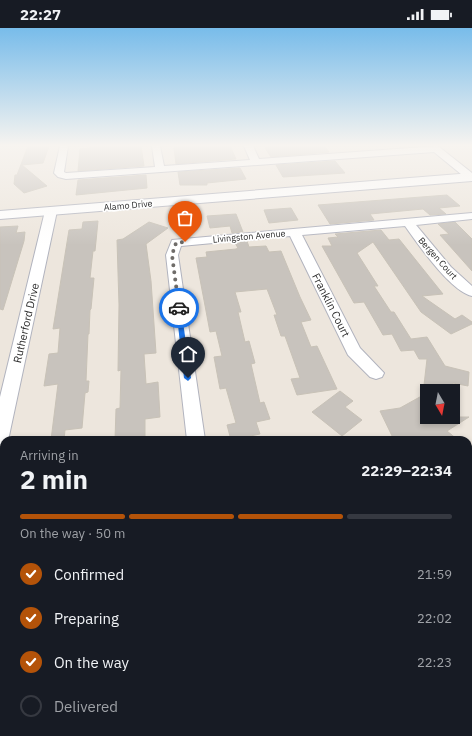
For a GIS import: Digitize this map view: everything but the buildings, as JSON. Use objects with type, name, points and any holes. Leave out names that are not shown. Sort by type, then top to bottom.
[{"type":"main road","name":"Alamo Drive","points":[[0,215],[446,179]]},
{"type":"street","name":"Rutherford Drive","points":[[0,436],[51,211]]},
{"type":"street","name":"Livingston Avenue","points":[[195,436],[172,255],[176,243],[472,216]]},
{"type":"street","name":"Bergen Court","points":[[406,222],[429,250],[459,282],[472,292]]},
{"type":"street","name":"Franklin Court","points":[[294,232],[354,351],[376,373]]},
{"type":"way so far","points":[[179,308],[172,255],[176,243],[185,242]]},
{"type":"route","points":[[179,308],[188,378]]}]
